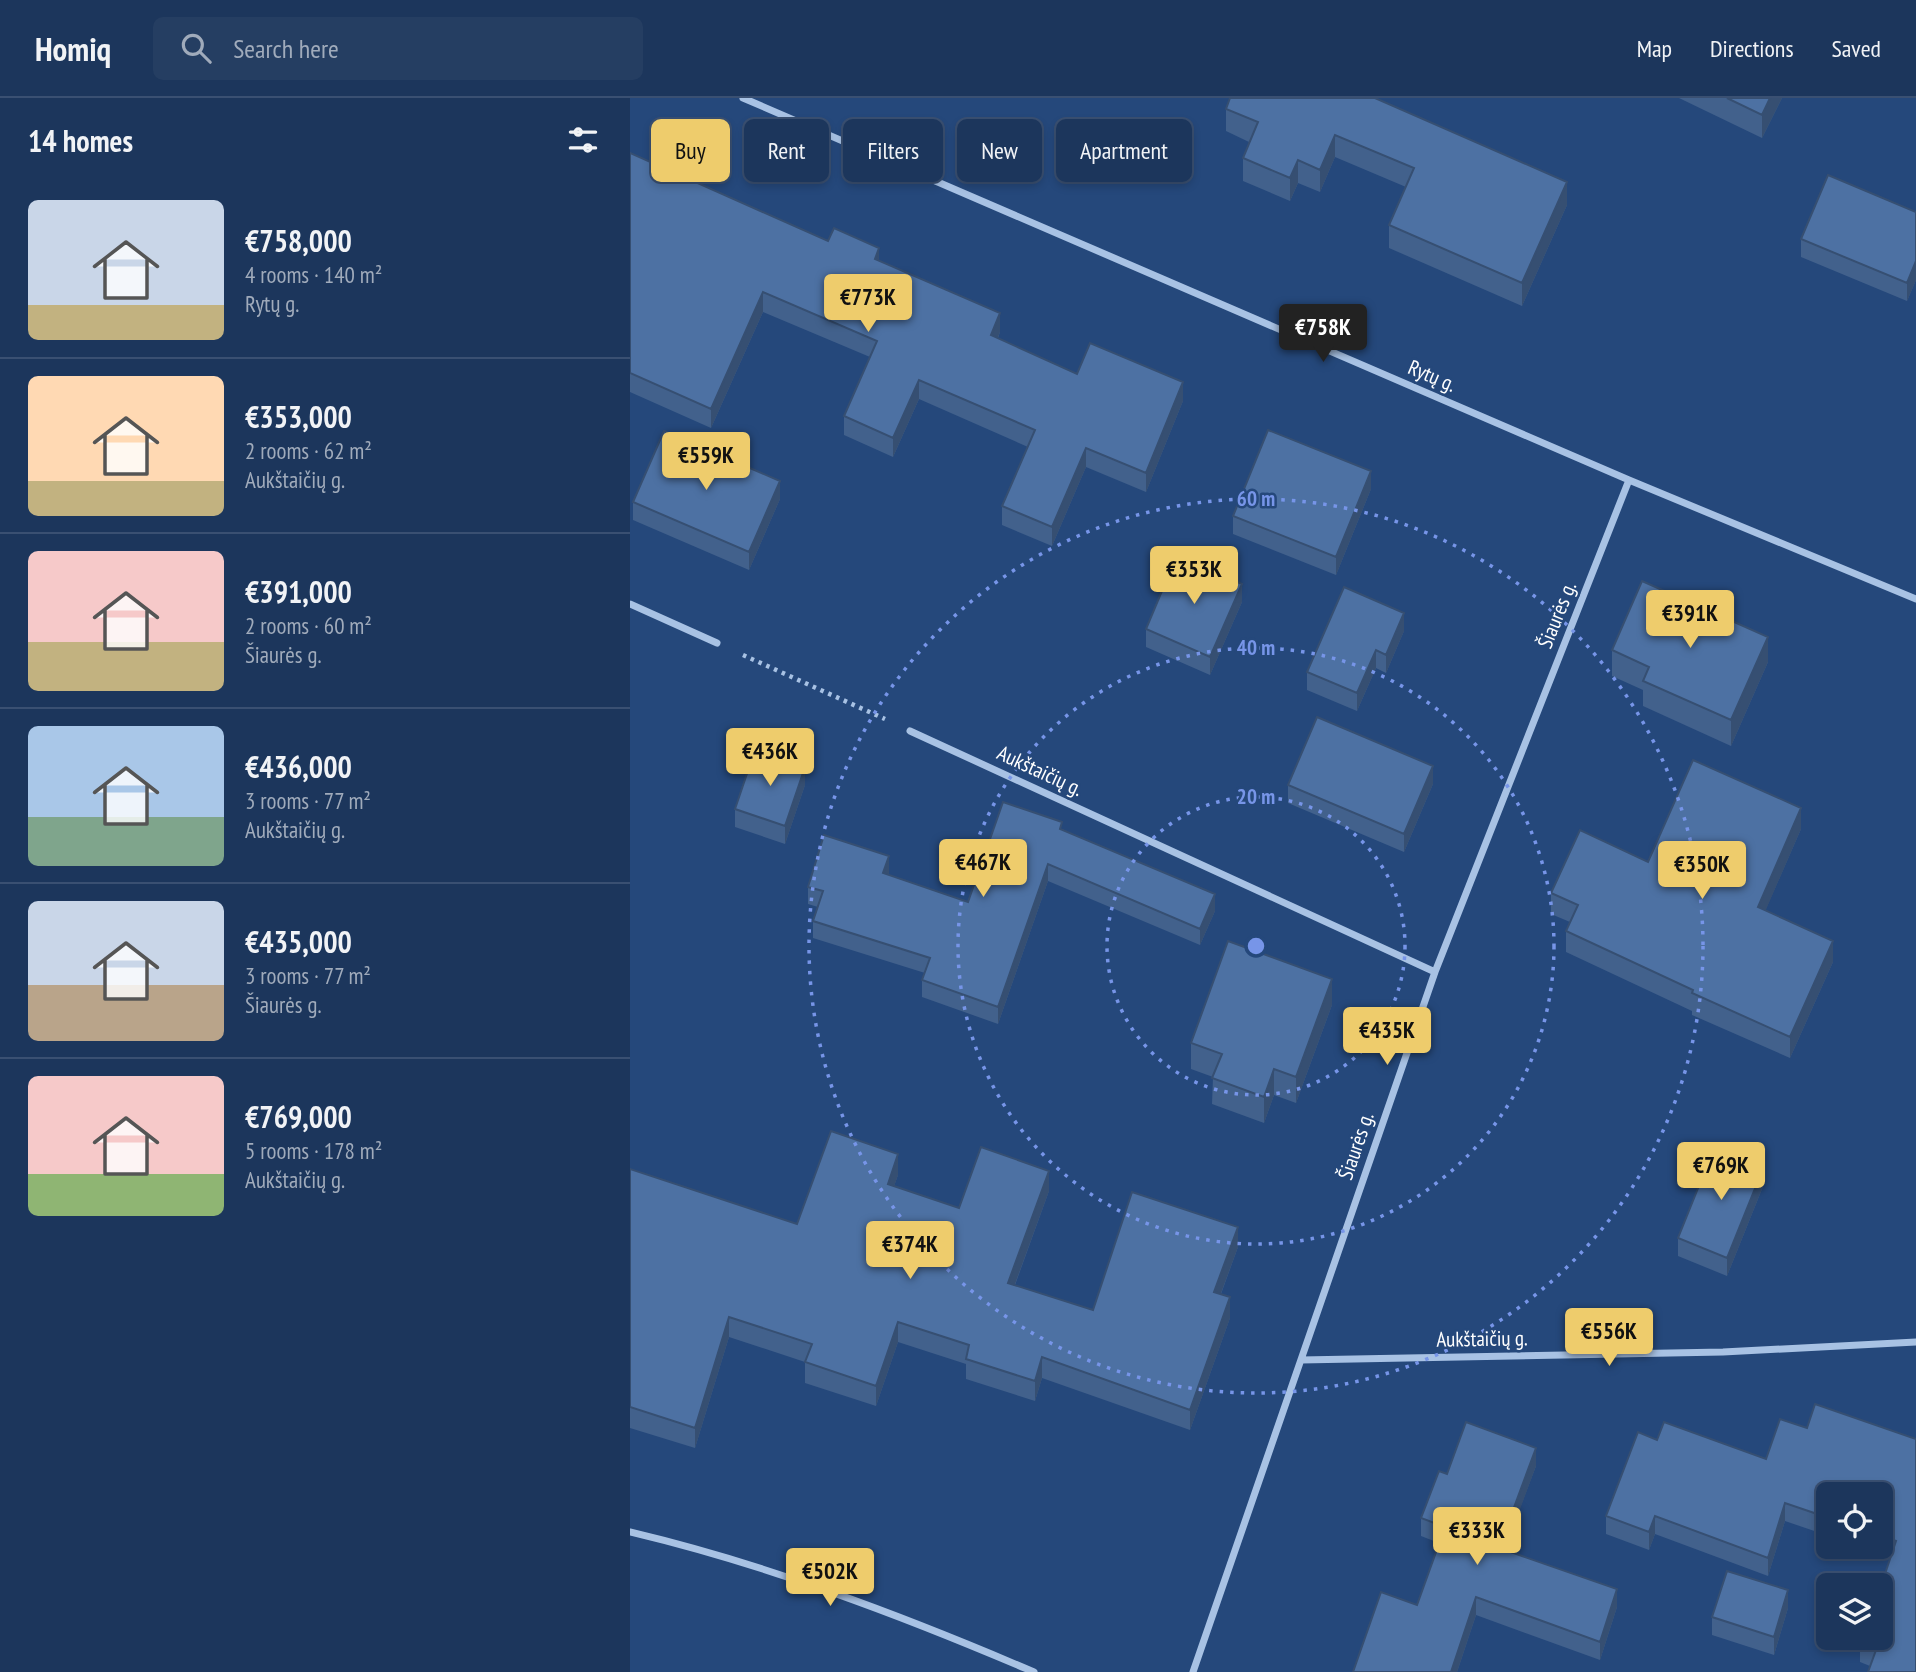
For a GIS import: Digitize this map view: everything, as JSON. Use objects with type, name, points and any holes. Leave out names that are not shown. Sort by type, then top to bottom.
[{"type":"street","name":"Rytų g.","points":[[743,98],[1629,480],[1916,599]]},
{"type":"street","name":"Šiaurės g.","points":[[1193,1672],[1435,972],[1629,480]]},
{"type":"street","points":[[630,604],[717,643]]},
{"type":"street","name":"Aukštaičių g.","points":[[910,730],[1435,972]]},
{"type":"street","name":"Aukštaičių g.","points":[[1301,1360],[1723,1352],[1916,1342]]},
{"type":"street","points":[[630,1532],[703,1550],[916,1622],[1034,1672]]},
{"type":"path","points":[[717,643],[910,730]]},
{"type":"building","points":[[1230,98],[1375,98],[1567,182],[1522,283],[1389,225],[1414,168],[1335,135],[1320,170],[1298,160],[1290,178],[1243,158],[1258,122],[1226,109]]},
{"type":"building","points":[[1727,98],[1770,98],[1762,115]]},
{"type":"building","points":[[630,153],[651,162],[651,182],[695,182],[828,241],[834,228],[879,248],[875,259],[1000,313],[991,335],[1077,374],[1090,343],[1183,382],[1146,473],[1086,448],[1052,527],[1002,506],[1035,430],[919,380],[893,438],[844,416],[877,341],[763,292],[711,409],[630,373]]},
{"type":"building","points":[[1828,175],[1916,212],[1916,261],[1907,283],[1801,239]]},
{"type":"building","points":[[1268,430],[1371,471],[1336,557],[1233,516]]},
{"type":"building","points":[[664,431],[780,481],[749,552],[633,502]]},
{"type":"building","points":[[1177,555],[1242,584],[1210,657],[1146,629]]},
{"type":"building","points":[[1642,581],[1768,637],[1731,720],[1643,681],[1649,667],[1612,650]]},
{"type":"building","points":[[1344,587],[1404,613],[1386,655],[1376,650],[1357,693],[1307,672]]},
{"type":"building","points":[[1317,717],[1433,766],[1404,834],[1288,785]]},
{"type":"building","points":[[755,750],[805,767],[785,826],[735,809]]},
{"type":"building","points":[[1693,760],[1801,808],[1758,907],[1833,941],[1790,1037],[1692,993],[1693,990],[1566,931],[1578,905],[1551,893],[1580,830],[1648,862]]},
{"type":"building","points":[[1003,802],[1062,822],[1060,829],[1215,894],[1200,929],[1048,864],[998,1007],[922,980],[930,958],[813,921],[823,891],[808,887],[824,835],[889,856],[883,873],[968,902]]},
{"type":"building","points":[[1228,941],[1332,979],[1296,1077],[1274,1069],[1264,1097],[1212,1078],[1222,1054],[1191,1043]]},
{"type":"building","points":[[831,1131],[898,1154],[888,1184],[959,1208],[981,1147],[1049,1171],[1008,1283],[1093,1310],[1132,1192],[1238,1227],[1214,1292],[1230,1297],[1190,1410],[1042,1357],[1035,1381],[966,1359],[969,1345],[898,1322],[876,1386],[805,1362],[812,1344],[729,1317],[695,1428],[630,1407],[630,1169],[797,1224]]},
{"type":"building","points":[[1715,1146],[1764,1166],[1727,1258],[1678,1238]]},
{"type":"building","points":[[1815,1404],[1916,1439],[1916,1672],[1868,1672],[1876,1650],[1893,1650],[1893,1573],[1885,1573],[1890,1559],[1893,1559],[1896,1541],[1893,1540],[1893,1482],[1816,1482],[1816,1514],[1785,1503],[1768,1558],[1655,1516],[1649,1532],[1606,1516],[1638,1432],[1657,1440],[1664,1422],[1766,1459],[1780,1419],[1807,1428]]},
{"type":"building","points":[[1466,1422],[1536,1448],[1499,1548],[1617,1589],[1600,1642],[1476,1597],[1451,1672],[1353,1672],[1381,1592],[1417,1605],[1445,1527],[1421,1518],[1439,1471],[1447,1474]]},
{"type":"building","points":[[1727,1571],[1788,1590],[1774,1637],[1712,1617]]}]
